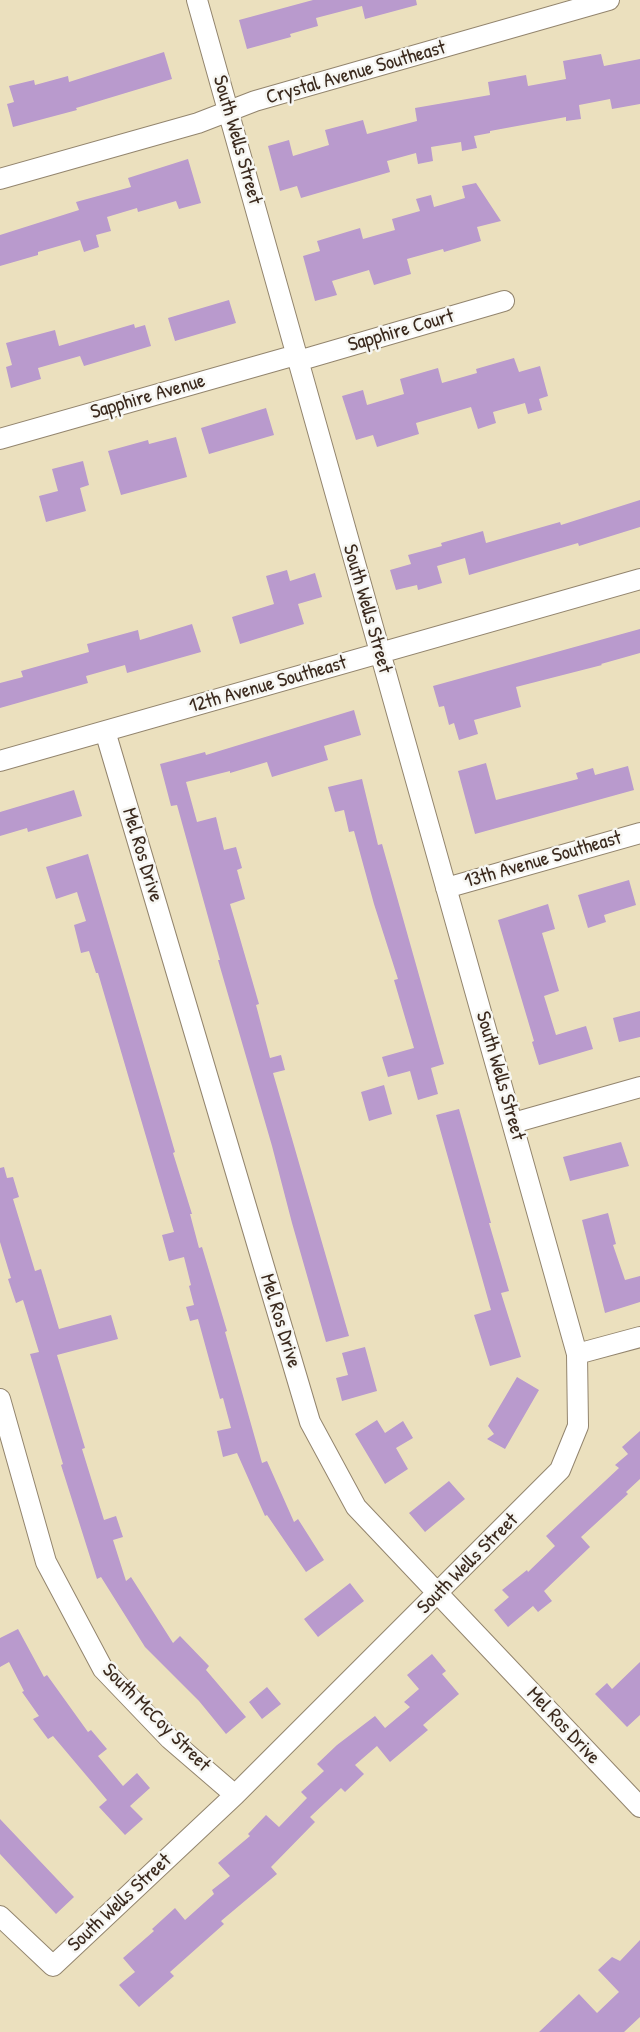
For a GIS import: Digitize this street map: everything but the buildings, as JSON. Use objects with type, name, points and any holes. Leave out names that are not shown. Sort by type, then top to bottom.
[{"type":"street","name":"South Wells Street","points":[[0,1916],[53,1966],[235,1795],[560,1470],[578,1426],[578,1354],[197,0]]},
{"type":"street","name":"Crystal Avenue Southeast","points":[[0,179],[198,123],[255,101],[609,0]]},
{"type":"street","name":"Sapphire Court","points":[[297,358],[504,301]]},
{"type":"street","name":"Sapphire Avenue","points":[[0,439],[297,358]]},
{"type":"street","name":"12th Avenue Southeast","points":[[0,761],[640,579]]},
{"type":"street","name":"Mel Ros Drive","points":[[105,731],[310,1422],[356,1507],[637,1799]]},
{"type":"street","name":"13th Avenue Southeast","points":[[446,888],[640,833]]},
{"type":"street","points":[[513,1123],[640,1087]]},
{"type":"street","points":[[578,1354],[640,1337]]},
{"type":"street","name":"South McCoy Street","points":[[0,1399],[46,1562],[103,1670],[170,1739],[235,1795]]}]
